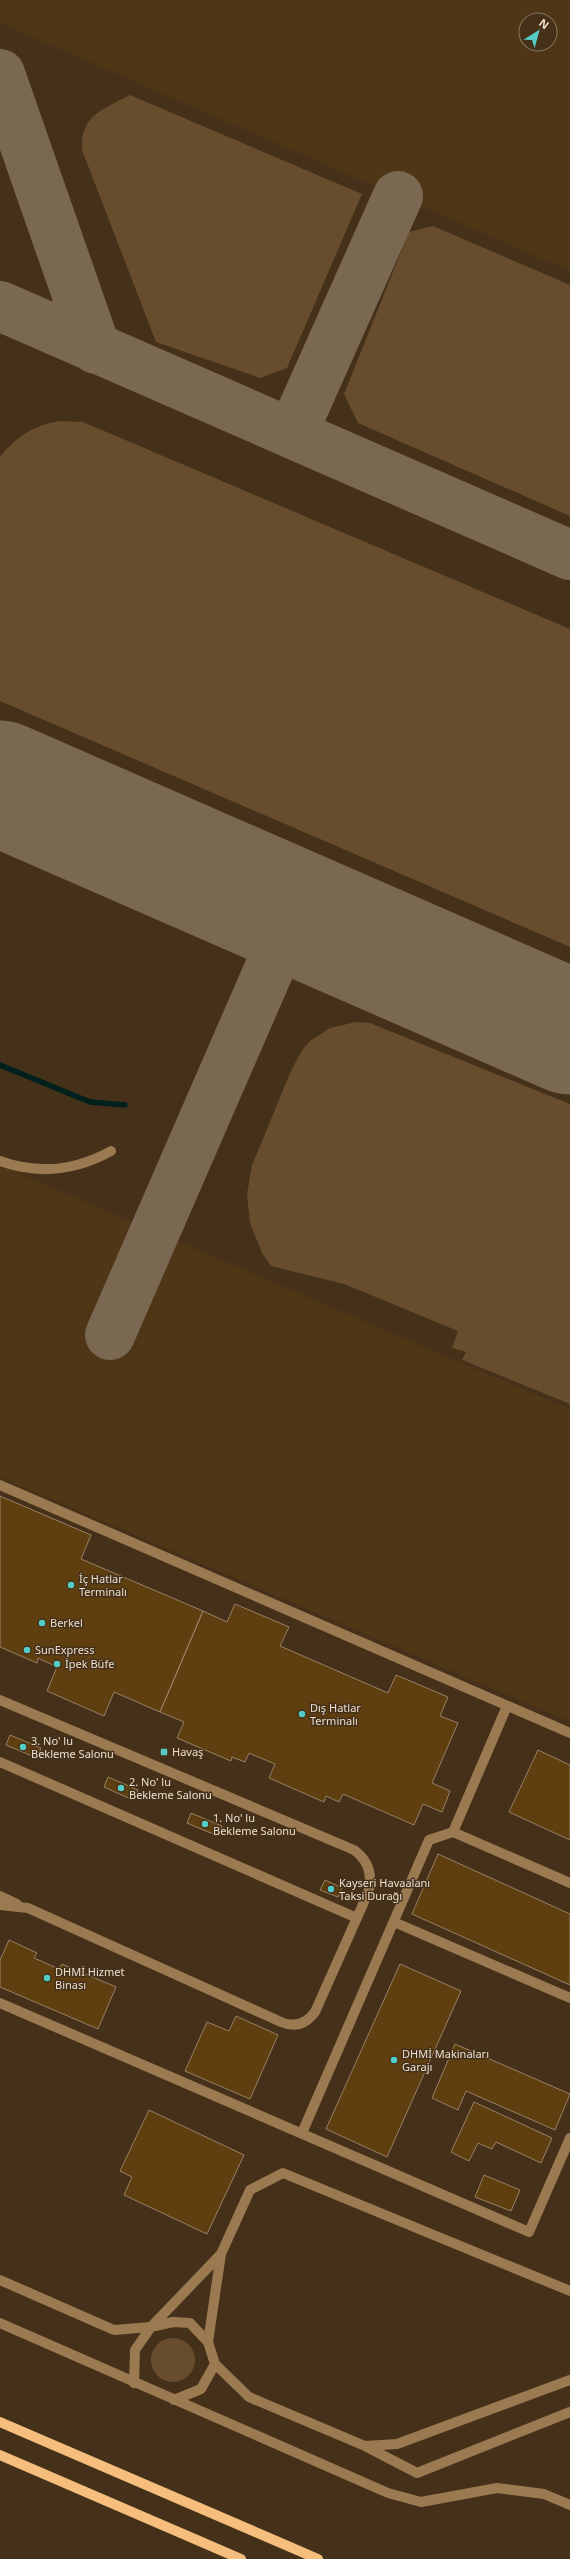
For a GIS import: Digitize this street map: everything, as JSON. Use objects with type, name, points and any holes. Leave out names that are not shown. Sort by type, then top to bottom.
[{"type":"main road","points":[[0,2422],[318,2559]]},
{"type":"main road","points":[[0,2455],[241,2559]]},
{"type":"lane","points":[[0,1161],[33,1169],[62,1169],[79,1166],[111,1151]]},
{"type":"lane","points":[[0,1485],[570,1733]]},
{"type":"lane","points":[[0,1700],[354,1850],[366,1862],[371,1878],[368,1893],[315,2012],[306,2021],[294,2025],[281,2022],[0,1896]]},
{"type":"lane","points":[[453,1832],[507,1706]]},
{"type":"lane","points":[[0,1762],[356,1918]]},
{"type":"lane","points":[[302,2133],[429,1840],[453,1832],[570,1883]]},
{"type":"lane","points":[[0,1905],[28,1908]]},
{"type":"lane","points":[[394,1922],[570,1998]]},
{"type":"lane","points":[[0,2003],[529,2232],[570,2138]]},
{"type":"lane","points":[[208,2342],[221,2254],[250,2190],[283,2173],[570,2291]]},
{"type":"lane","points":[[134,2383],[135,2350],[151,2327],[221,2254]]},
{"type":"lane","points":[[0,2280],[114,2330],[151,2327],[173,2322],[190,2323],[208,2342],[215,2364],[248,2397],[366,2446],[417,2473],[570,2412]]},
{"type":"lane","points":[[0,2324],[388,2493],[420,2502],[497,2488],[544,2494],[570,2505]]},
{"type":"lane","points":[[174,2400],[201,2389],[215,2364]]},
{"type":"lane","points":[[366,2446],[397,2444],[570,2380]]},
{"type":"shaded area","points":[[0,0],[570,0],[570,271],[0,23]]},
{"type":"shaded area","points":[[130,95],[362,194],[287,368],[260,378],[156,342],[82,150],[82,138],[89,121],[103,109]]},
{"type":"shaded area","points":[[433,226],[570,285],[570,516],[358,423],[344,394],[409,232]]},
{"type":"shaded area","points":[[59,421],[83,422],[570,629],[570,947],[0,701],[0,457],[12,444],[26,433],[41,426]]},
{"type":"shaded area","points":[[356,1022],[370,1023],[570,1104],[570,1404],[462,1360],[466,1352],[452,1348],[458,1331],[344,1284],[271,1266],[262,1253],[250,1223],[247,1194],[252,1165],[291,1071],[302,1050],[310,1041],[330,1028]]},
{"type":"shaded area","points":[[0,1165],[570,1409],[570,1722],[0,1477]]},
{"type":"shaded area","points":[[169,2338],[177,2338],[182,2339],[189,2344],[194,2351],[194,2369],[189,2376],[182,2381],[169,2382],[161,2379],[154,2372],[151,2364],[151,2356],[154,2348],[161,2341]]},
{"type":"building","name":"İç Hatlar Terminalı","points":[[0,1496],[91,1535],[81,1559],[203,1611],[160,1712],[114,1692],[104,1716],[47,1691],[57,1667],[38,1658],[37,1663],[0,1647]]},
{"type":"building","name":"Dış Hatlar Terminalı","points":[[235,1604],[289,1627],[280,1646],[388,1693],[396,1675],[448,1697],[440,1716],[458,1723],[432,1783],[450,1791],[442,1812],[423,1804],[414,1825],[343,1794],[339,1802],[326,1796],[324,1802],[269,1778],[275,1764],[249,1753],[245,1762],[232,1757],[231,1761],[177,1738],[184,1722],[160,1712],[203,1611],[227,1622]]},
{"type":"building","name":"3. No' lu Bekleme Salonu","points":[[10,1735],[41,1748],[37,1758],[6,1745]]},
{"type":"building","points":[[538,1750],[570,1765],[570,1840],[509,1812]]},
{"type":"building","name":"2. No' lu Bekleme Salonu","points":[[108,1777],[138,1790],[133,1800],[104,1787]]},
{"type":"building","name":"1. No' lu Bekleme Salonu","points":[[191,1813],[222,1826],[218,1836],[187,1823]]},
{"type":"building","points":[[438,1854],[570,1914],[570,1985],[412,1914]]},
{"type":"building","name":"Kayseri Havaalanı Taksi Durağı","points":[[325,1880],[342,1888],[338,1897],[320,1890]]},
{"type":"building","name":"DHMİ Hizmet Binası","points":[[9,1940],[37,1953],[34,1958],[59,1969],[62,1964],[116,1987],[98,2029],[0,1987],[0,1960]]},
{"type":"building","name":"DHMİ Makinaları Garajı","points":[[400,1964],[461,1991],[387,2157],[326,2129]]},
{"type":"building","points":[[236,2016],[278,2035],[250,2099],[185,2071],[207,2022],[229,2031]]},
{"type":"building","points":[[455,2044],[570,2094],[555,2130],[466,2091],[458,2110],[432,2098]]},
{"type":"building","points":[[474,2102],[552,2138],[541,2163],[496,2142],[492,2149],[478,2143],[469,2161],[451,2152]]},
{"type":"building","points":[[149,2110],[244,2155],[207,2234],[124,2195],[132,2177],[120,2171]]},
{"type":"building","points":[[484,2175],[520,2190],[511,2211],[475,2197]]},
{"type":"waterway","points":[[0,1065],[90,1102],[125,1105]]},
{"type":"taxiway","points":[[0,74],[96,349]]},
{"type":"taxiway","points":[[292,434],[398,196]]},
{"type":"taxiway","points":[[0,306],[570,555]]},
{"type":"taxiway","points":[[110,1335],[294,912]]},
{"type":"runway","points":[[0,783],[570,1032]]},
{"type":"place","name":"İç Hatlar Terminalı","points":[[71,1585]]},
{"type":"place","name":"Berkel","points":[[42,1623]]},
{"type":"place","name":"SunExpress","points":[[27,1650]]},
{"type":"place","name":"İpek Büfe","points":[[57,1664]]},
{"type":"place","name":"Dış Hatlar Terminalı","points":[[302,1714]]},
{"type":"place","name":"3. No' lu Bekleme Salonu","points":[[23,1747]]},
{"type":"place","name":"Havaş","points":[[164,1752]]},
{"type":"place","name":"2. No' lu Bekleme Salonu","points":[[121,1788]]},
{"type":"place","name":"1. No' lu Bekleme Salonu","points":[[205,1824]]},
{"type":"place","name":"Kayseri Havaalanı Taksi Durağı","points":[[331,1889]]},
{"type":"place","name":"DHMİ Hizmet Binası","points":[[47,1978]]},
{"type":"place","name":"DHMİ Makinaları Garajı","points":[[394,2060]]}]
